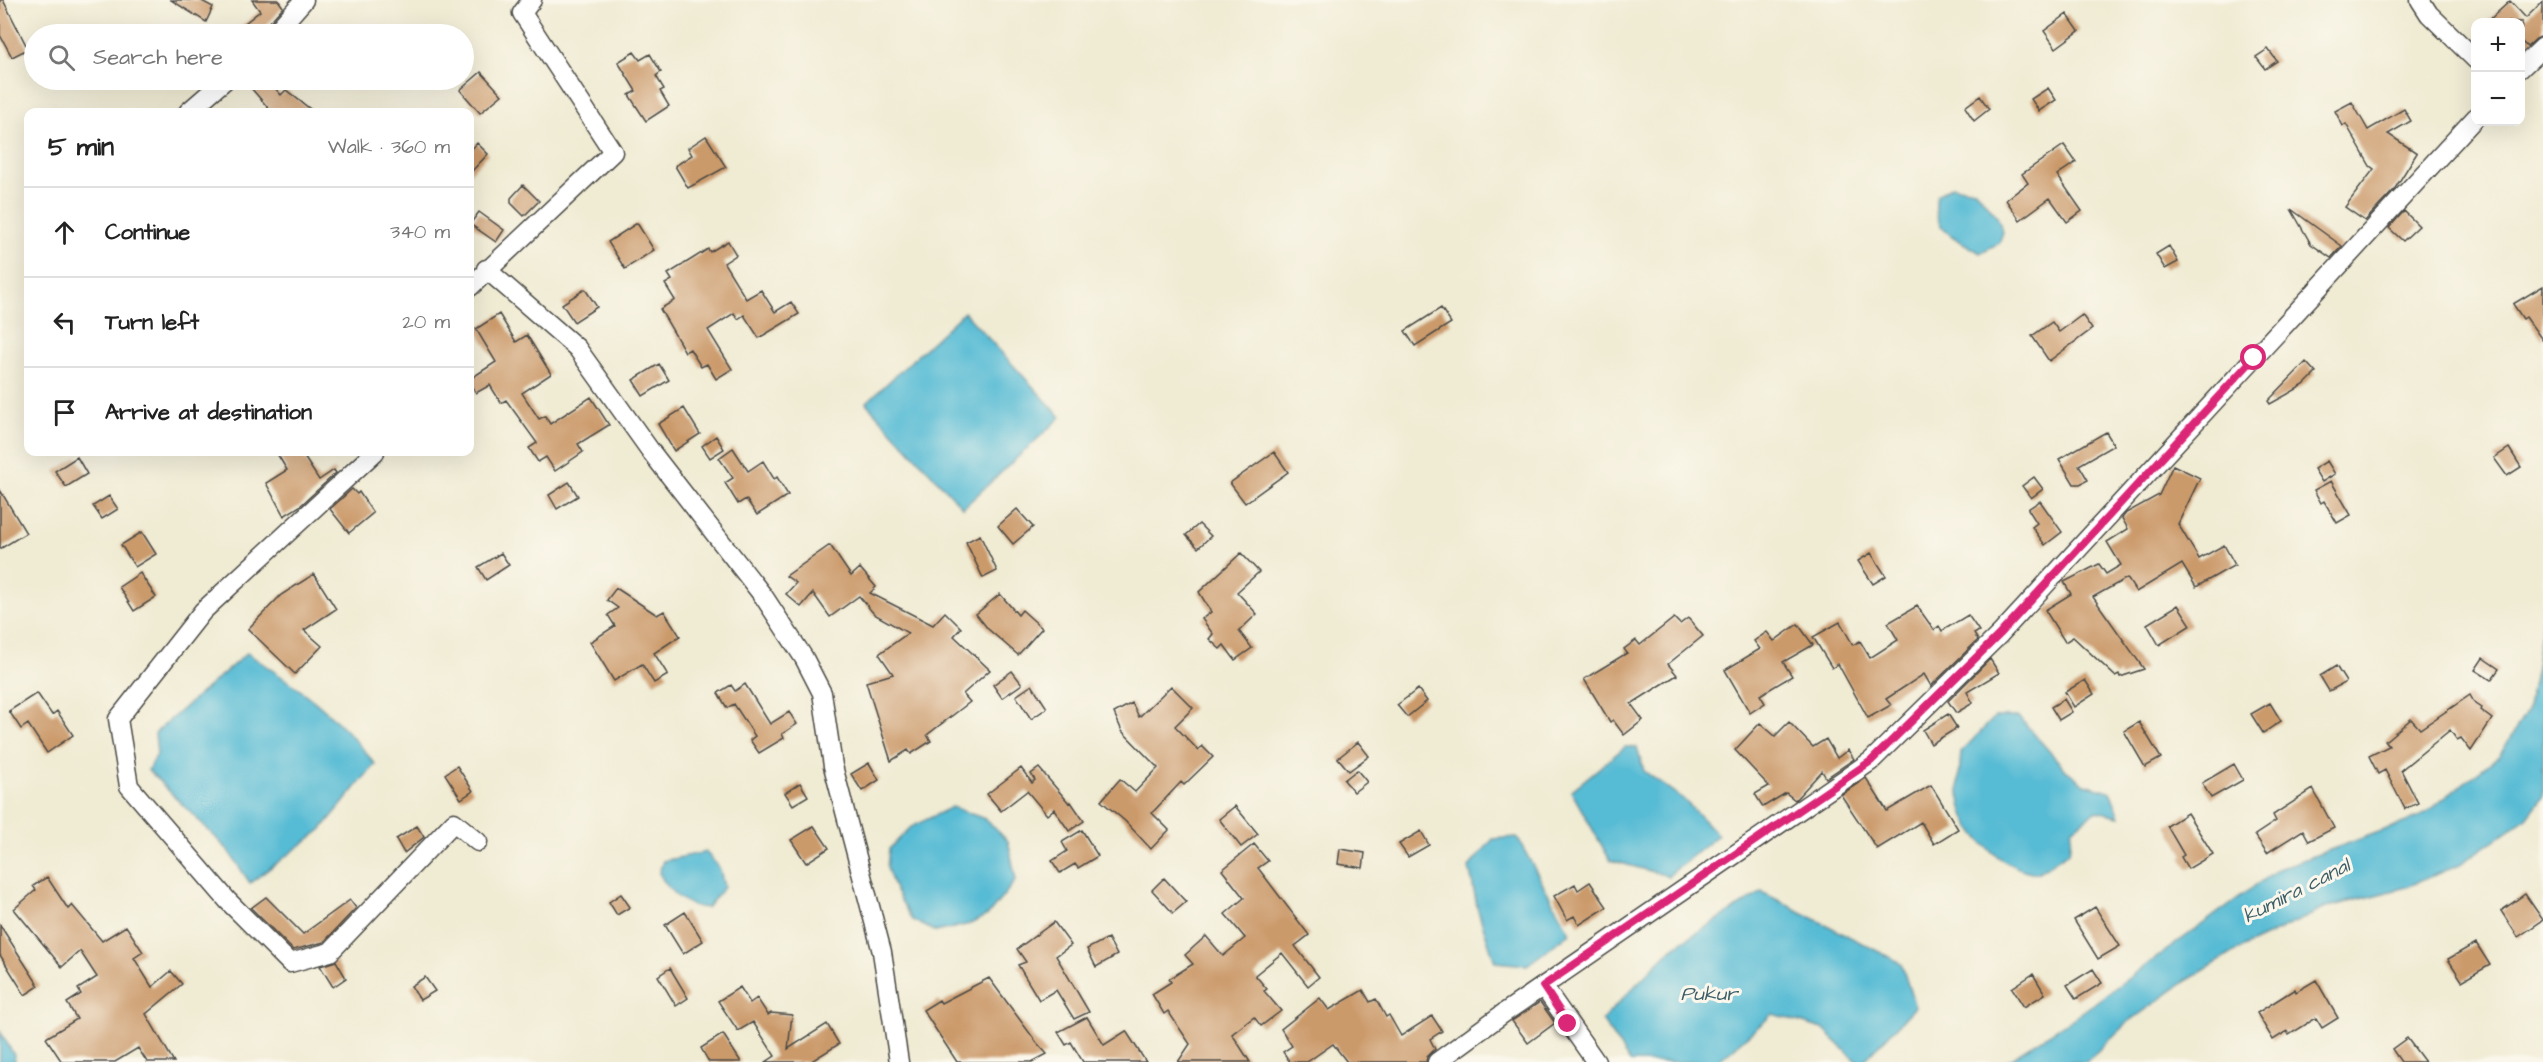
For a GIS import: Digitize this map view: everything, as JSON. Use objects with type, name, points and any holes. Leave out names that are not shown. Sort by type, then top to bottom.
[{"type":"street","points":[[283,24],[304,0]]},
{"type":"street","points":[[474,282],[613,152],[522,13],[532,0]]},
{"type":"street","points":[[2420,0],[2429,14],[2471,56]]},
{"type":"street","points":[[2525,64],[2543,47]]},
{"type":"street","points":[[193,108],[213,90]]},
{"type":"street","points":[[1437,1062],[1543,986],[1871,761],[2000,634],[2471,121]]},
{"type":"street","points":[[486,269],[577,348],[652,453],[764,597],[822,693],[833,766],[882,952],[899,1062]]},
{"type":"street","points":[[371,456],[203,611],[118,719],[129,786],[228,901],[290,963],[330,952],[454,822],[478,842]]},
{"type":"street","points":[[1543,986],[1596,1062]]},
{"type":"water","points":[[1952,186],[1975,190],[1997,216],[2003,232],[1999,243],[1980,253],[1953,237],[1941,225],[1937,217],[1937,195]]},
{"type":"water","points":[[964,312],[1061,417],[963,508],[866,403]]},
{"type":"water","name":"kumira canal","points":[[2543,614],[2543,797],[2527,818],[2460,864],[2407,887],[2328,907],[2243,947],[2186,981],[2127,1023],[2086,1062],[2005,1062],[2074,1018],[2278,869],[2420,817],[2500,755],[2527,711],[2536,668]]},
{"type":"water","points":[[247,653],[316,702],[346,730],[375,764],[321,830],[250,883],[227,849],[148,770],[157,754],[155,733]]},
{"type":"water","points":[[1995,717],[2019,717],[2066,770],[2085,784],[2110,791],[2120,816],[2096,811],[2072,829],[2069,852],[2037,873],[2011,865],[1988,848],[1970,825],[1960,799],[1961,752]]},
{"type":"water","points":[[1625,747],[1637,747],[1644,771],[1683,799],[1718,835],[1668,876],[1610,860],[1571,791]]},
{"type":"water","points":[[952,807],[985,819],[1008,841],[1016,880],[988,915],[970,924],[936,932],[912,920],[895,890],[887,868],[889,849],[911,827]]},
{"type":"water","points":[[1517,837],[1570,933],[1527,965],[1495,962],[1478,911],[1469,867],[1493,839]]},
{"type":"water","points":[[706,852],[720,869],[724,887],[707,908],[692,905],[678,897],[659,873],[663,861]]},
{"type":"water","name":"Pukur","points":[[1762,892],[1901,963],[1915,1007],[1863,1062],[1857,1062],[1823,1029],[1773,1014],[1717,1062],[1630,1062],[1602,1020],[1672,948]]},
{"type":"water","points":[[0,1031],[14,1055],[15,1062],[0,1062]]},
{"type":"building","points":[[0,0],[3,0],[24,41],[24,51],[12,57],[0,35]]},
{"type":"building","points":[[171,0],[200,0],[213,7],[206,22]]},
{"type":"building","points":[[252,0],[278,0],[283,7],[268,24],[244,24],[260,11]]},
{"type":"building","points":[[2510,1],[2526,18],[2543,1],[2543,36],[2527,47],[2525,45],[2525,18],[2491,18]]},
{"type":"building","points":[[2067,14],[2079,31],[2056,48],[2044,31]]},
{"type":"building","points":[[2268,49],[2277,61],[2265,69],[2256,57]]},
{"type":"building","points":[[634,52],[640,60],[650,54],[661,72],[656,76],[664,89],[660,91],[669,106],[646,121],[629,95],[636,91],[618,62]]},
{"type":"building","points":[[481,72],[502,95],[480,113],[460,90],[474,90],[474,78]]},
{"type":"building","points":[[2048,88],[2056,100],[2039,111],[2031,99]]},
{"type":"building","points":[[253,90],[277,90],[281,95],[286,90],[309,108],[268,108]]},
{"type":"building","points":[[1980,96],[1989,109],[1974,121],[1965,107]]},
{"type":"building","points":[[2352,102],[2368,130],[2404,109],[2411,121],[2388,134],[2417,153],[2394,190],[2365,221],[2345,207],[2374,169],[2370,166],[2346,124],[2343,126],[2335,111]]},
{"type":"building","points":[[706,136],[726,167],[688,188],[675,166],[692,155],[688,148]]},
{"type":"building","points":[[477,143],[488,154],[474,169],[474,146]]},
{"type":"building","points":[[2064,145],[2076,162],[2057,175],[2082,211],[2067,222],[2050,198],[2020,220],[2006,200],[2028,183],[2022,174]]},
{"type":"building","points":[[523,185],[539,201],[524,216],[511,203],[511,198]]},
{"type":"building","points":[[2291,209],[2342,246],[2331,258],[2311,244]]},
{"type":"building","points":[[2404,211],[2419,226],[2403,241],[2389,228]]},
{"type":"building","points":[[479,212],[504,230],[496,242],[474,227],[474,219]]},
{"type":"building","points":[[637,223],[654,250],[625,269],[608,242]]},
{"type":"building","points":[[728,241],[736,255],[724,263],[746,299],[761,290],[775,312],[791,302],[799,314],[759,338],[744,315],[738,319],[734,313],[708,330],[732,369],[716,379],[707,364],[701,367],[690,349],[685,352],[660,309],[675,300],[665,284],[672,280],[668,274],[708,249],[710,252]]},
{"type":"building","points":[[2169,246],[2178,262],[2165,269],[2156,254]]},
{"type":"building","points":[[2543,286],[2543,341],[2526,317],[2523,319],[2513,304]]},
{"type":"building","points":[[585,289],[597,307],[574,322],[562,304]]},
{"type":"building","points":[[1441,308],[1451,323],[1415,346],[1405,331]]},
{"type":"building","points":[[499,314],[516,342],[527,335],[551,374],[522,393],[539,419],[545,416],[550,424],[591,397],[609,425],[578,444],[583,452],[555,471],[546,457],[538,462],[529,448],[537,443],[506,400],[501,403],[490,385],[476,393],[474,389],[474,376],[496,362],[476,329]]},
{"type":"building","points":[[2082,315],[2092,329],[2049,361],[2032,336],[2052,322],[2059,332]]},
{"type":"building","points":[[2306,362],[2316,373],[2304,385],[2270,404],[2268,401]]},
{"type":"building","points":[[659,364],[669,380],[643,396],[633,380]]},
{"type":"building","points":[[684,408],[700,434],[674,451],[658,424]]},
{"type":"building","points":[[2106,432],[2114,445],[2079,465],[2088,480],[2074,484],[2059,459]]},
{"type":"building","points":[[716,436],[724,449],[710,458],[702,446]]},
{"type":"building","points":[[733,448],[748,471],[763,461],[774,479],[777,477],[788,495],[757,515],[746,499],[738,504],[725,483],[733,478],[719,458]]},
{"type":"building","points":[[2509,448],[2521,467],[2507,476],[2494,458]]},
{"type":"building","points":[[1274,452],[1288,472],[1245,503],[1230,483]]},
{"type":"building","points":[[278,456],[304,456],[319,480],[334,470],[336,473],[300,506],[284,516],[266,483],[287,470]]},
{"type":"building","points":[[77,457],[87,474],[66,487],[55,471]]},
{"type":"building","points":[[2327,461],[2335,474],[2322,482],[2314,469]]},
{"type":"building","points":[[2173,465],[2200,478],[2178,524],[2199,559],[2224,545],[2235,565],[2196,587],[2182,564],[2136,592],[2127,578],[2093,597],[2144,669],[2120,677],[2119,674],[2115,676],[2073,637],[2065,642],[2045,610],[2071,594],[2064,582],[2099,564],[2106,574],[2121,565],[2107,542],[2128,529],[2122,518],[2126,513],[2159,495]]},
{"type":"building","points":[[2034,477],[2043,489],[2031,498],[2022,486]]},
{"type":"building","points":[[2331,481],[2351,515],[2337,523],[2324,501],[2321,503],[2314,490]]},
{"type":"building","points":[[569,482],[578,496],[557,509],[549,495]]},
{"type":"building","points":[[352,489],[357,494],[359,492],[373,513],[349,533],[330,509]]},
{"type":"building","points":[[0,490],[26,533],[0,549]]},
{"type":"building","points":[[109,496],[118,509],[102,519],[93,506]]},
{"type":"building","points":[[2040,501],[2062,532],[2045,545],[2032,527],[2037,523],[2028,509]]},
{"type":"building","points":[[1017,509],[1033,527],[1013,544],[998,526]]},
{"type":"building","points":[[1199,524],[1211,536],[1198,548],[1186,535]]},
{"type":"building","points":[[142,532],[156,554],[135,567],[121,545]]},
{"type":"building","points":[[980,535],[997,571],[983,578],[966,542]]},
{"type":"building","points":[[830,545],[851,576],[860,568],[876,587],[870,593],[933,625],[945,612],[961,628],[954,636],[990,670],[963,694],[970,702],[927,735],[931,741],[911,754],[908,750],[891,761],[866,682],[893,674],[879,654],[908,633],[874,614],[859,596],[830,617],[813,593],[801,607],[786,594],[796,583],[786,576]]},
{"type":"building","points":[[501,553],[509,565],[486,580],[478,567]]},
{"type":"building","points":[[1241,553],[1259,572],[1237,592],[1257,614],[1239,631],[1252,648],[1235,660],[1224,645],[1220,649],[1209,639],[1213,634],[1202,619],[1211,612],[1199,592]]},
{"type":"building","points":[[1871,553],[1886,576],[1873,584],[1858,561]]},
{"type":"building","points":[[140,573],[156,597],[134,611],[119,587]]},
{"type":"building","points":[[314,574],[336,609],[304,630],[322,646],[295,674],[248,629],[281,595]]},
{"type":"building","points":[[616,588],[657,615],[664,611],[680,636],[654,653],[668,675],[654,683],[642,664],[614,681],[590,642],[615,626],[608,615],[618,608],[607,600]]},
{"type":"building","points":[[1000,594],[1018,615],[1022,610],[1042,628],[1018,655],[988,629],[976,614]]},
{"type":"building","points":[[2178,605],[2191,625],[2159,645],[2147,624]]},
{"type":"building","points":[[1917,606],[1934,630],[1939,626],[1942,631],[1968,615],[1979,631],[1974,634],[1978,640],[1931,686],[1924,674],[1886,699],[1891,705],[1868,718],[1838,664],[1832,668],[1813,637],[1840,622],[1853,645],[1860,641],[1870,658],[1898,640],[1888,623]]},
{"type":"building","points":[[1674,618],[1680,624],[1688,618],[1703,636],[1668,664],[1677,675],[1631,704],[1643,720],[1624,735],[1613,720],[1610,722],[1584,679],[1627,653],[1624,649],[1636,640],[1640,645]]},
{"type":"building","points":[[1798,624],[1813,645],[1783,662],[1792,676],[1760,695],[1765,703],[1750,713],[1725,670],[1760,649],[1754,641],[1767,632],[1774,641]]},
{"type":"building","points":[[2483,658],[2499,669],[2491,680],[2475,670]]},
{"type":"building","points":[[1990,659],[1999,673],[1967,692],[1973,703],[1956,713],[1948,701]]},
{"type":"building","points":[[2336,666],[2346,682],[2329,691],[2320,676]]},
{"type":"building","points":[[1012,671],[1022,684],[1002,698],[993,685]]},
{"type":"building","points":[[2085,680],[2094,694],[2074,707],[2065,692]]},
{"type":"building","points":[[745,684],[770,724],[789,712],[797,724],[782,734],[784,738],[759,753],[750,740],[755,736],[734,704],[727,708],[718,693],[731,685],[735,691]]},
{"type":"building","points":[[1032,685],[1047,708],[1031,719],[1016,696]]},
{"type":"building","points":[[1171,686],[1193,708],[1175,726],[1198,750],[1202,746],[1213,757],[1184,785],[1181,782],[1152,813],[1169,830],[1151,849],[1125,821],[1101,801],[1120,779],[1135,792],[1158,768],[1122,731],[1114,713],[1132,703],[1139,717]]},
{"type":"building","points":[[1418,689],[1427,701],[1407,717],[1397,705]]},
{"type":"building","points":[[37,693],[52,715],[57,711],[73,735],[47,753],[28,724],[21,729],[9,711]]},
{"type":"building","points":[[2470,695],[2475,704],[2481,708],[2480,710],[2492,719],[2471,751],[2461,738],[2457,740],[2450,730],[2401,770],[2418,803],[2405,809],[2385,770],[2378,774],[2369,756],[2389,746],[2385,741],[2411,719],[2420,729]]},
{"type":"building","points":[[2064,699],[2072,712],[2059,720],[2051,707]]},
{"type":"building","points":[[2270,703],[2281,721],[2263,733],[2251,714]]},
{"type":"building","points":[[1948,714],[1957,728],[1931,744],[1923,730]]},
{"type":"building","points":[[1789,722],[1813,747],[1826,739],[1837,758],[1848,750],[1854,759],[1826,778],[1822,771],[1795,800],[1786,793],[1763,807],[1755,794],[1769,786],[1735,750],[1760,723],[1775,736]]},
{"type":"building","points":[[2139,722],[2161,758],[2145,767],[2124,731]]},
{"type":"building","points":[[1358,742],[1369,756],[1349,771],[1338,758]]},
{"type":"building","points":[[869,763],[879,780],[862,791],[851,774]]},
{"type":"building","points":[[2234,764],[2243,780],[2211,798],[2202,783]]},
{"type":"building","points":[[457,766],[473,791],[461,799],[445,774]]},
{"type":"building","points":[[1021,768],[1032,783],[1035,780],[1031,774],[1039,768],[1069,803],[1071,802],[1084,821],[1069,831],[1054,809],[1047,815],[1027,791],[1001,811],[987,794]]},
{"type":"building","points":[[1357,770],[1367,782],[1354,792],[1344,780]]},
{"type":"building","points":[[1866,778],[1887,811],[1931,785],[1958,829],[1934,844],[1921,822],[1877,849],[1841,795]]},
{"type":"building","points":[[800,783],[808,796],[793,805],[785,793]]},
{"type":"building","points":[[2313,789],[2334,828],[2309,841],[2303,830],[2267,853],[2255,835],[2276,821],[2273,815]]},
{"type":"building","points":[[1235,806],[1258,834],[1241,847],[1219,819]]},
{"type":"building","points":[[2187,813],[2213,854],[2188,869],[2181,857],[2184,855],[2167,826]]},
{"type":"building","points":[[417,826],[424,837],[404,853],[396,839]]},
{"type":"building","points":[[814,826],[829,848],[806,863],[791,840]]},
{"type":"building","points":[[1082,830],[1098,856],[1078,868],[1075,864],[1060,873],[1052,861],[1067,851],[1062,842]]},
{"type":"building","points":[[1421,831],[1429,845],[1408,857],[1399,844]]},
{"type":"building","points":[[1254,844],[1268,861],[1258,868],[1309,935],[1295,946],[1319,977],[1308,986],[1282,953],[1255,975],[1267,989],[1264,991],[1281,1011],[1261,1026],[1254,1017],[1232,1034],[1250,1062],[1178,1062],[1190,1044],[1168,1011],[1164,1014],[1152,994],[1171,982],[1169,979],[1193,964],[1185,955],[1206,936],[1223,956],[1245,938],[1225,914],[1244,898],[1222,870]]},
{"type":"building","points":[[1340,849],[1365,853],[1363,868],[1338,864]]},
{"type":"building","points":[[47,877],[68,909],[72,905],[102,941],[126,926],[143,952],[134,958],[152,987],[171,971],[182,984],[146,1014],[174,1062],[147,1062],[138,1048],[115,1062],[62,1062],[46,1038],[77,1019],[67,1003],[81,994],[78,989],[97,977],[80,951],[62,967],[14,909],[36,890],[33,886]]},
{"type":"building","points":[[1164,878],[1186,902],[1173,913],[1152,890]]},
{"type":"building","points":[[1590,882],[1607,907],[1579,925],[1574,916],[1567,920],[1554,896],[1575,884],[1578,890]]},
{"type":"building","points":[[621,894],[630,907],[617,915],[609,902]]},
{"type":"building","points":[[2525,894],[2543,920],[2518,937],[2501,911]]},
{"type":"building","points":[[266,897],[303,934],[350,900],[356,908],[324,942],[293,950],[251,908]]},
{"type":"building","points":[[2095,907],[2120,946],[2098,959],[2074,920]]},
{"type":"building","points":[[685,912],[703,941],[683,954],[665,925]]},
{"type":"building","points":[[1054,922],[1071,945],[1056,956],[1089,1012],[1074,1019],[1056,990],[1039,1000],[1018,965],[1026,962],[1017,949]]},
{"type":"building","points":[[0,925],[39,986],[25,995],[0,955]]},
{"type":"building","points":[[1108,938],[1117,955],[1096,967],[1087,949]]},
{"type":"building","points":[[2476,943],[2490,965],[2462,981],[2448,959]]},
{"type":"building","points":[[336,961],[346,978],[333,987],[320,966]]},
{"type":"building","points":[[670,968],[688,998],[676,1006],[658,976]]},
{"type":"building","points":[[2093,969],[2102,983],[2076,999],[2067,985]]},
{"type":"building","points":[[2033,974],[2045,994],[2024,1007],[2012,988]]},
{"type":"building","points":[[425,977],[435,991],[420,1000],[411,986]]},
{"type":"building","points":[[989,978],[1047,1054],[1032,1062],[957,1062],[923,1010],[939,1000],[941,1003]]},
{"type":"building","points":[[2316,980],[2338,1018],[2322,1028],[2316,1018],[2289,1035],[2287,1031],[2273,1040],[2257,1013],[2295,989],[2296,992]]},
{"type":"building","points":[[740,987],[750,1003],[757,998],[768,1015],[771,1013],[792,1015],[788,1049],[827,1024],[839,1044],[810,1062],[766,1062],[775,1056],[753,1022],[738,1031],[718,1001]]},
{"type":"building","points":[[1363,990],[1370,1002],[1376,999],[1386,1017],[1389,1015],[1401,1036],[1432,1016],[1442,1031],[1430,1039],[1435,1049],[1427,1057],[1426,1062],[1347,1062],[1333,1044],[1307,1062],[1290,1062],[1283,1052],[1292,1046],[1281,1029],[1320,998],[1329,1010]]},
{"type":"building","points":[[1540,1002],[1555,1023],[1528,1043],[1512,1021]]},
{"type":"building","points":[[1087,1017],[1104,1045],[1126,1031],[1146,1062],[1083,1062],[1071,1042],[1066,1045],[1058,1032]]},
{"type":"building","points":[[723,1034],[741,1062],[709,1062],[701,1048]]},
{"type":"building","points":[[2407,1038],[2425,1062],[2401,1062],[2392,1049]]},
{"type":"route","points":[[1568,1024],[1543,986],[1871,761],[2000,634],[2254,358]]}]
